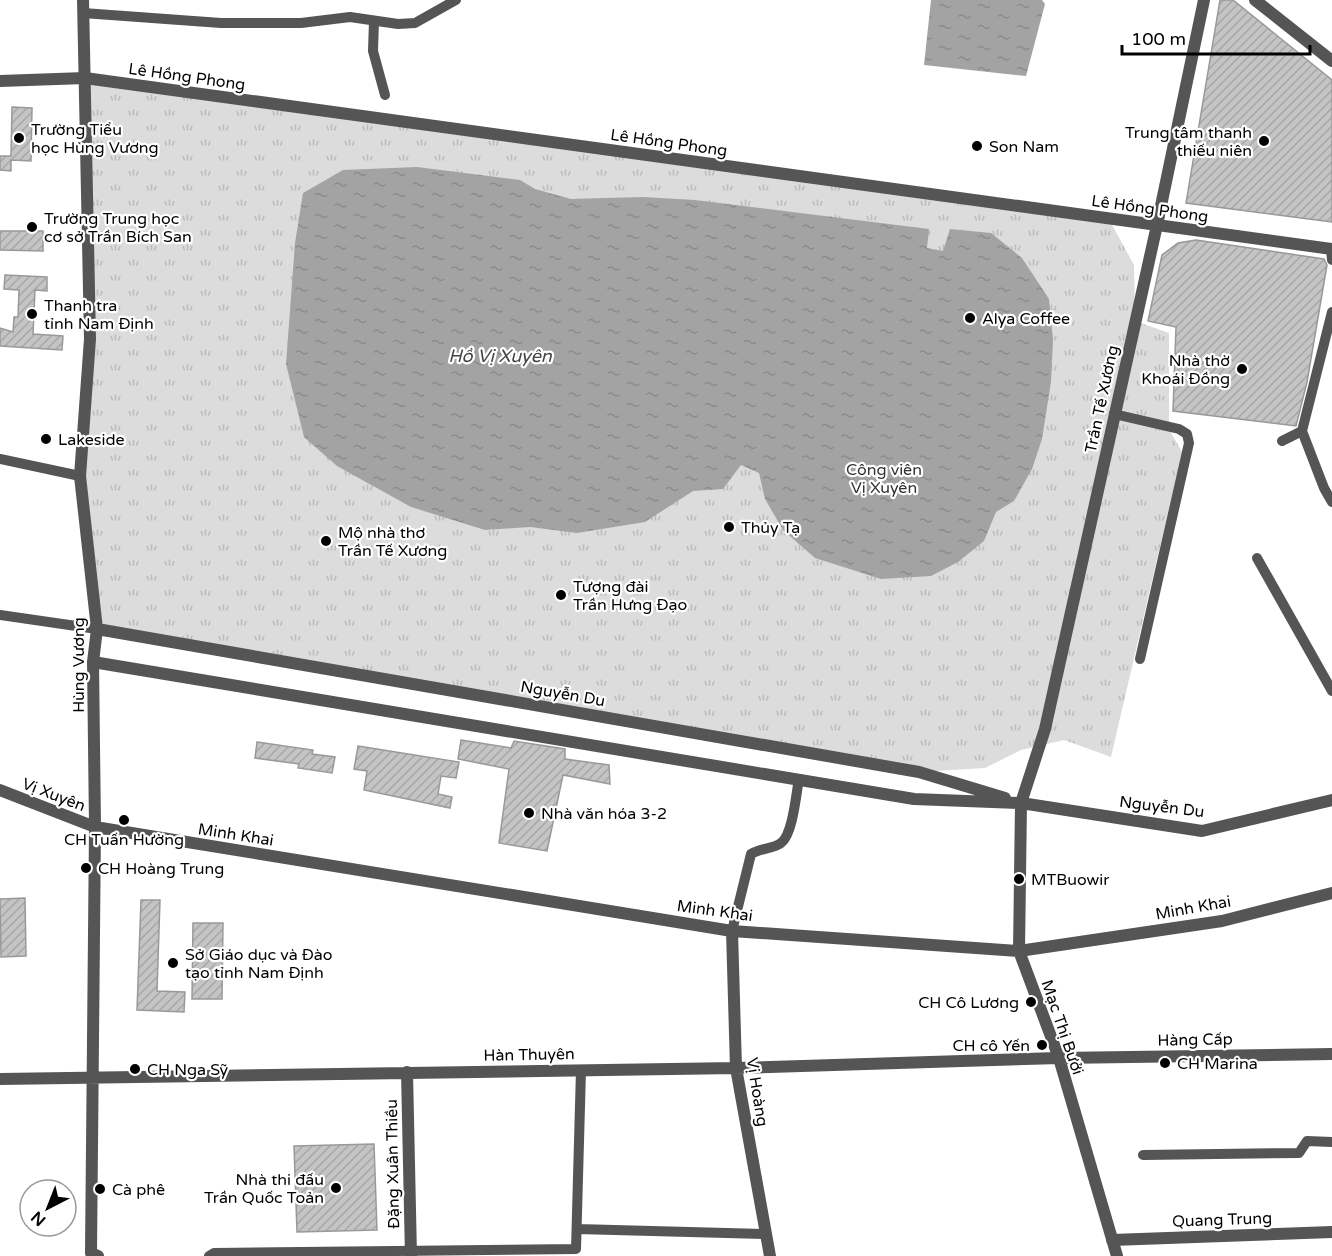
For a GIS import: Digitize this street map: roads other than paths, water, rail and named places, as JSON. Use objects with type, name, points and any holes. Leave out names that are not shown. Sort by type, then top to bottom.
[{"type":"street","name":"Hùng Vương","points":[[83,0],[90,339],[80,476],[97,629],[93,663],[95,827],[91,1253],[98,1256]]},
{"type":"street","points":[[83,14],[221,23],[301,23],[350,17],[414,23],[456,0]]},
{"type":"street","name":"Trần Tế Xương","points":[[1021,803],[1044,729],[1157,225],[1203,0]]},
{"type":"street","points":[[1255,0],[1332,61]]},
{"type":"street","points":[[374,21],[373,51],[386,95]]},
{"type":"street","name":"Lê Hồng Phong","points":[[0,81],[85,78],[1157,225],[1332,252]]},
{"type":"street","points":[[1332,312],[1302,431],[1324,488],[1332,502]]},
{"type":"street","points":[[1114,414],[1179,429],[1187,434],[1189,443],[1140,659]]},
{"type":"street","points":[[1282,441],[1302,431]]},
{"type":"street","points":[[0,459],[80,476]]},
{"type":"street","points":[[1257,558],[1332,691]]},
{"type":"street","points":[[0,615],[97,629]]},
{"type":"street","name":"Nguyễn Du","points":[[97,629],[919,772],[1021,803]]},
{"type":"street","name":"Nguyễn Du","points":[[93,663],[914,799],[1021,803],[1202,831],[1332,800]]},
{"type":"street","points":[[732,931],[751,854],[759,849],[781,843],[788,834],[799,779]]},
{"type":"street","name":"Vị Xuyên","points":[[0,790],[95,827]]},
{"type":"street","name":"Mạc Thị Bưởi","points":[[1021,803],[1019,951],[1059,1058],[1117,1256]]},
{"type":"street","name":"Minh Khai","points":[[95,827],[732,931],[1019,951],[1222,921],[1332,893]]},
{"type":"street","name":"Vị Hoàng","points":[[732,931],[736,1068],[770,1256]]},
{"type":"street","name":"Hàng Cấp","points":[[1059,1058],[1332,1053]]},
{"type":"street","name":"Hàn Thuyên","points":[[0,1079],[736,1068],[1059,1058]]},
{"type":"street","points":[[209,1256],[214,1254],[411,1254],[576,1249],[581,1070]]},
{"type":"street","name":"Đặng Xuân Thiều","points":[[407,1072],[411,1254]]},
{"type":"street","points":[[1143,1155],[1299,1153],[1307,1141],[1332,1142]]},
{"type":"street","points":[[577,1228],[766,1234]]},
{"type":"street","name":"Quang Trung","points":[[1112,1240],[1332,1232]]},
{"type":"water","points":[[931,0],[1042,0],[1045,4],[1026,76],[924,65]]},
{"type":"water","name":"Hồ Vị Xuyên","points":[[417,167],[520,180],[535,189],[571,199],[643,197],[695,200],[929,229],[927,248],[943,251],[950,229],[991,233],[1022,258],[1049,299],[1053,340],[1051,382],[1042,439],[1032,469],[1014,501],[996,512],[984,541],[958,562],[931,576],[881,579],[815,558],[783,530],[765,499],[759,473],[741,465],[723,489],[693,491],[645,522],[577,533],[530,527],[485,530],[411,507],[337,466],[304,437],[286,364],[295,243],[303,193],[343,170]]},
{"type":"place","name":"Trường Tiểu học Hùng Vương","points":[[19,138]]},
{"type":"place","name":"Trung tâm thanh thiếu niên","points":[[1264,141]]},
{"type":"place","name":"Son Nam","points":[[977,146]]},
{"type":"place","name":"Trường Trung học cơ sở Trần Bích San","points":[[32,227]]},
{"type":"place","name":"Thanh tra tỉnh Nam Định","points":[[32,314]]},
{"type":"place","name":"Alya Coffee","points":[[970,318]]},
{"type":"place","name":"Nhà thờ Khoái Đồng","points":[[1242,369]]},
{"type":"place","name":"Lakeside","points":[[46,439]]},
{"type":"place","name":"Thủy Tạ","points":[[729,527]]},
{"type":"place","name":"Mộ nhà thơ Trần Tế Xương","points":[[326,541]]},
{"type":"place","name":"Tượng đài Trần Hưng Đạo","points":[[561,595]]},
{"type":"place","name":"Nhà văn hóa 3-2","points":[[529,813]]},
{"type":"place","name":"CH Tuấn Hường","points":[[124,820]]},
{"type":"place","name":"CH Hoàng Trung","points":[[86,868]]},
{"type":"place","name":"MTBuowir","points":[[1019,879]]},
{"type":"place","name":"Sở Giáo dục và Đào tạo tỉnh Nam Định","points":[[173,963]]},
{"type":"place","name":"CH Cô Lương","points":[[1031,1002]]},
{"type":"place","name":"CH cô Yến","points":[[1042,1045]]},
{"type":"place","name":"CH Marina","points":[[1165,1063]]},
{"type":"place","name":"CH Nga Sỹ","points":[[135,1069]]},
{"type":"place","name":"Nhà thi đấu Trần Quốc Toản","points":[[336,1188]]},
{"type":"place","name":"Cà phê","points":[[100,1189]]},
{"type":"park label","name":"Công viên Vị Xuyên","points":[[884,478]]}]
